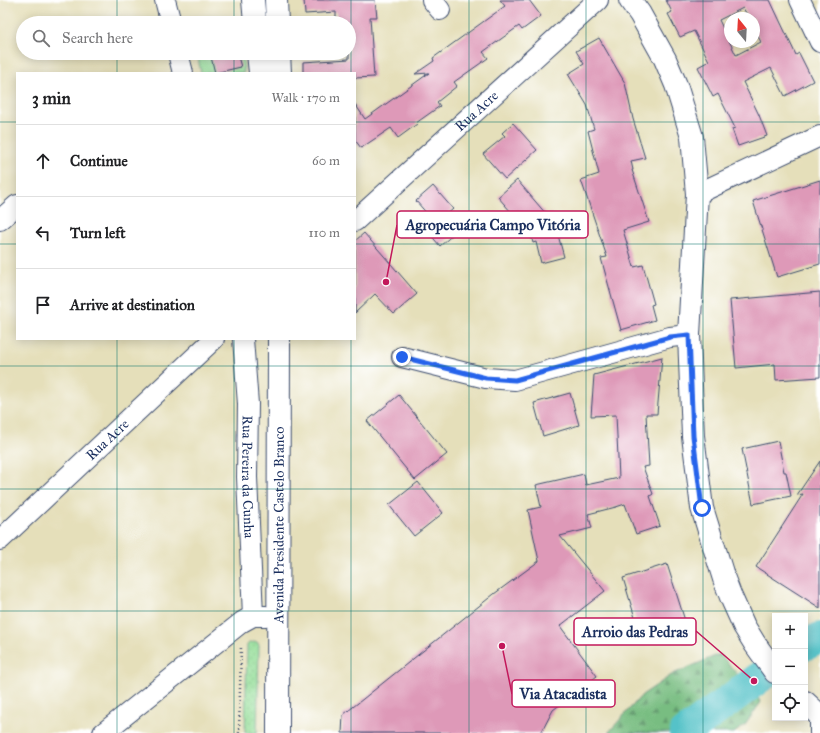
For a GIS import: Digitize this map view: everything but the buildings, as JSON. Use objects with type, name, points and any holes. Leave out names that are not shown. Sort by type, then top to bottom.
[{"type":"main road","points":[[253,0],[255,16]]},
{"type":"main road","points":[[263,0],[264,16]]},
{"type":"main road","points":[[276,0],[277,16]]},
{"type":"main road","points":[[630,0],[655,38],[665,59],[676,85],[692,137],[697,194],[689,335],[693,436],[702,508],[731,598],[740,618],[755,644],[772,668]]},
{"type":"main road","points":[[259,60],[260,72]]},
{"type":"main road","points":[[268,60],[269,72]]},
{"type":"main road","points":[[279,60],[280,72]]},
{"type":"main road","name":"Avenida Presidente Castelo Branco","points":[[278,733],[279,340]]},
{"type":"main road","points":[[808,705],[820,716]]},
{"type":"main road","name":"Avenida Presidente Castelo Branco","points":[[271,733],[278,710]]},
{"type":"street","points":[[166,0],[169,16]]},
{"type":"street","name":"Rua Acre","points":[[356,220],[598,0]]},
{"type":"street","points":[[800,0],[820,42]]},
{"type":"street","points":[[697,194],[820,136]]},
{"type":"street","points":[[0,220],[16,206]]},
{"type":"street","points":[[402,357],[486,378],[515,380],[670,337],[689,335]]},
{"type":"street","name":"Rua Acre","points":[[0,540],[213,340]]},
{"type":"street","name":"Rua Pereira da Cunha","points":[[243,340],[248,404],[247,619]]},
{"type":"street","points":[[103,733],[247,619],[278,617]]},
{"type":"street","points":[[820,716],[820,733]]},
{"type":"path","points":[[239,733],[247,619]]},
{"type":"green space","points":[[198,60],[243,60],[244,72],[201,72]]},
{"type":"green space","points":[[253,642],[258,643],[259,645],[257,733],[245,733],[247,645]]},
{"type":"green space","points":[[720,654],[761,702],[745,725],[734,733],[608,733],[642,695],[673,674]]},
{"type":"waterway","points":[[808,644],[820,638]]},
{"type":"waterway","points":[[685,733],[772,668]]},
{"type":"place","name":"Agropecuária Campo Vitória","points":[[386,282]]},
{"type":"place","name":"Via Atacadista","points":[[502,646]]},
{"type":"place","name":"Arroio das Pedras","points":[[754,681]]},
{"type":"route","points":[[402,357],[486,378],[515,380],[670,337],[689,335],[693,436],[702,508]]}]
